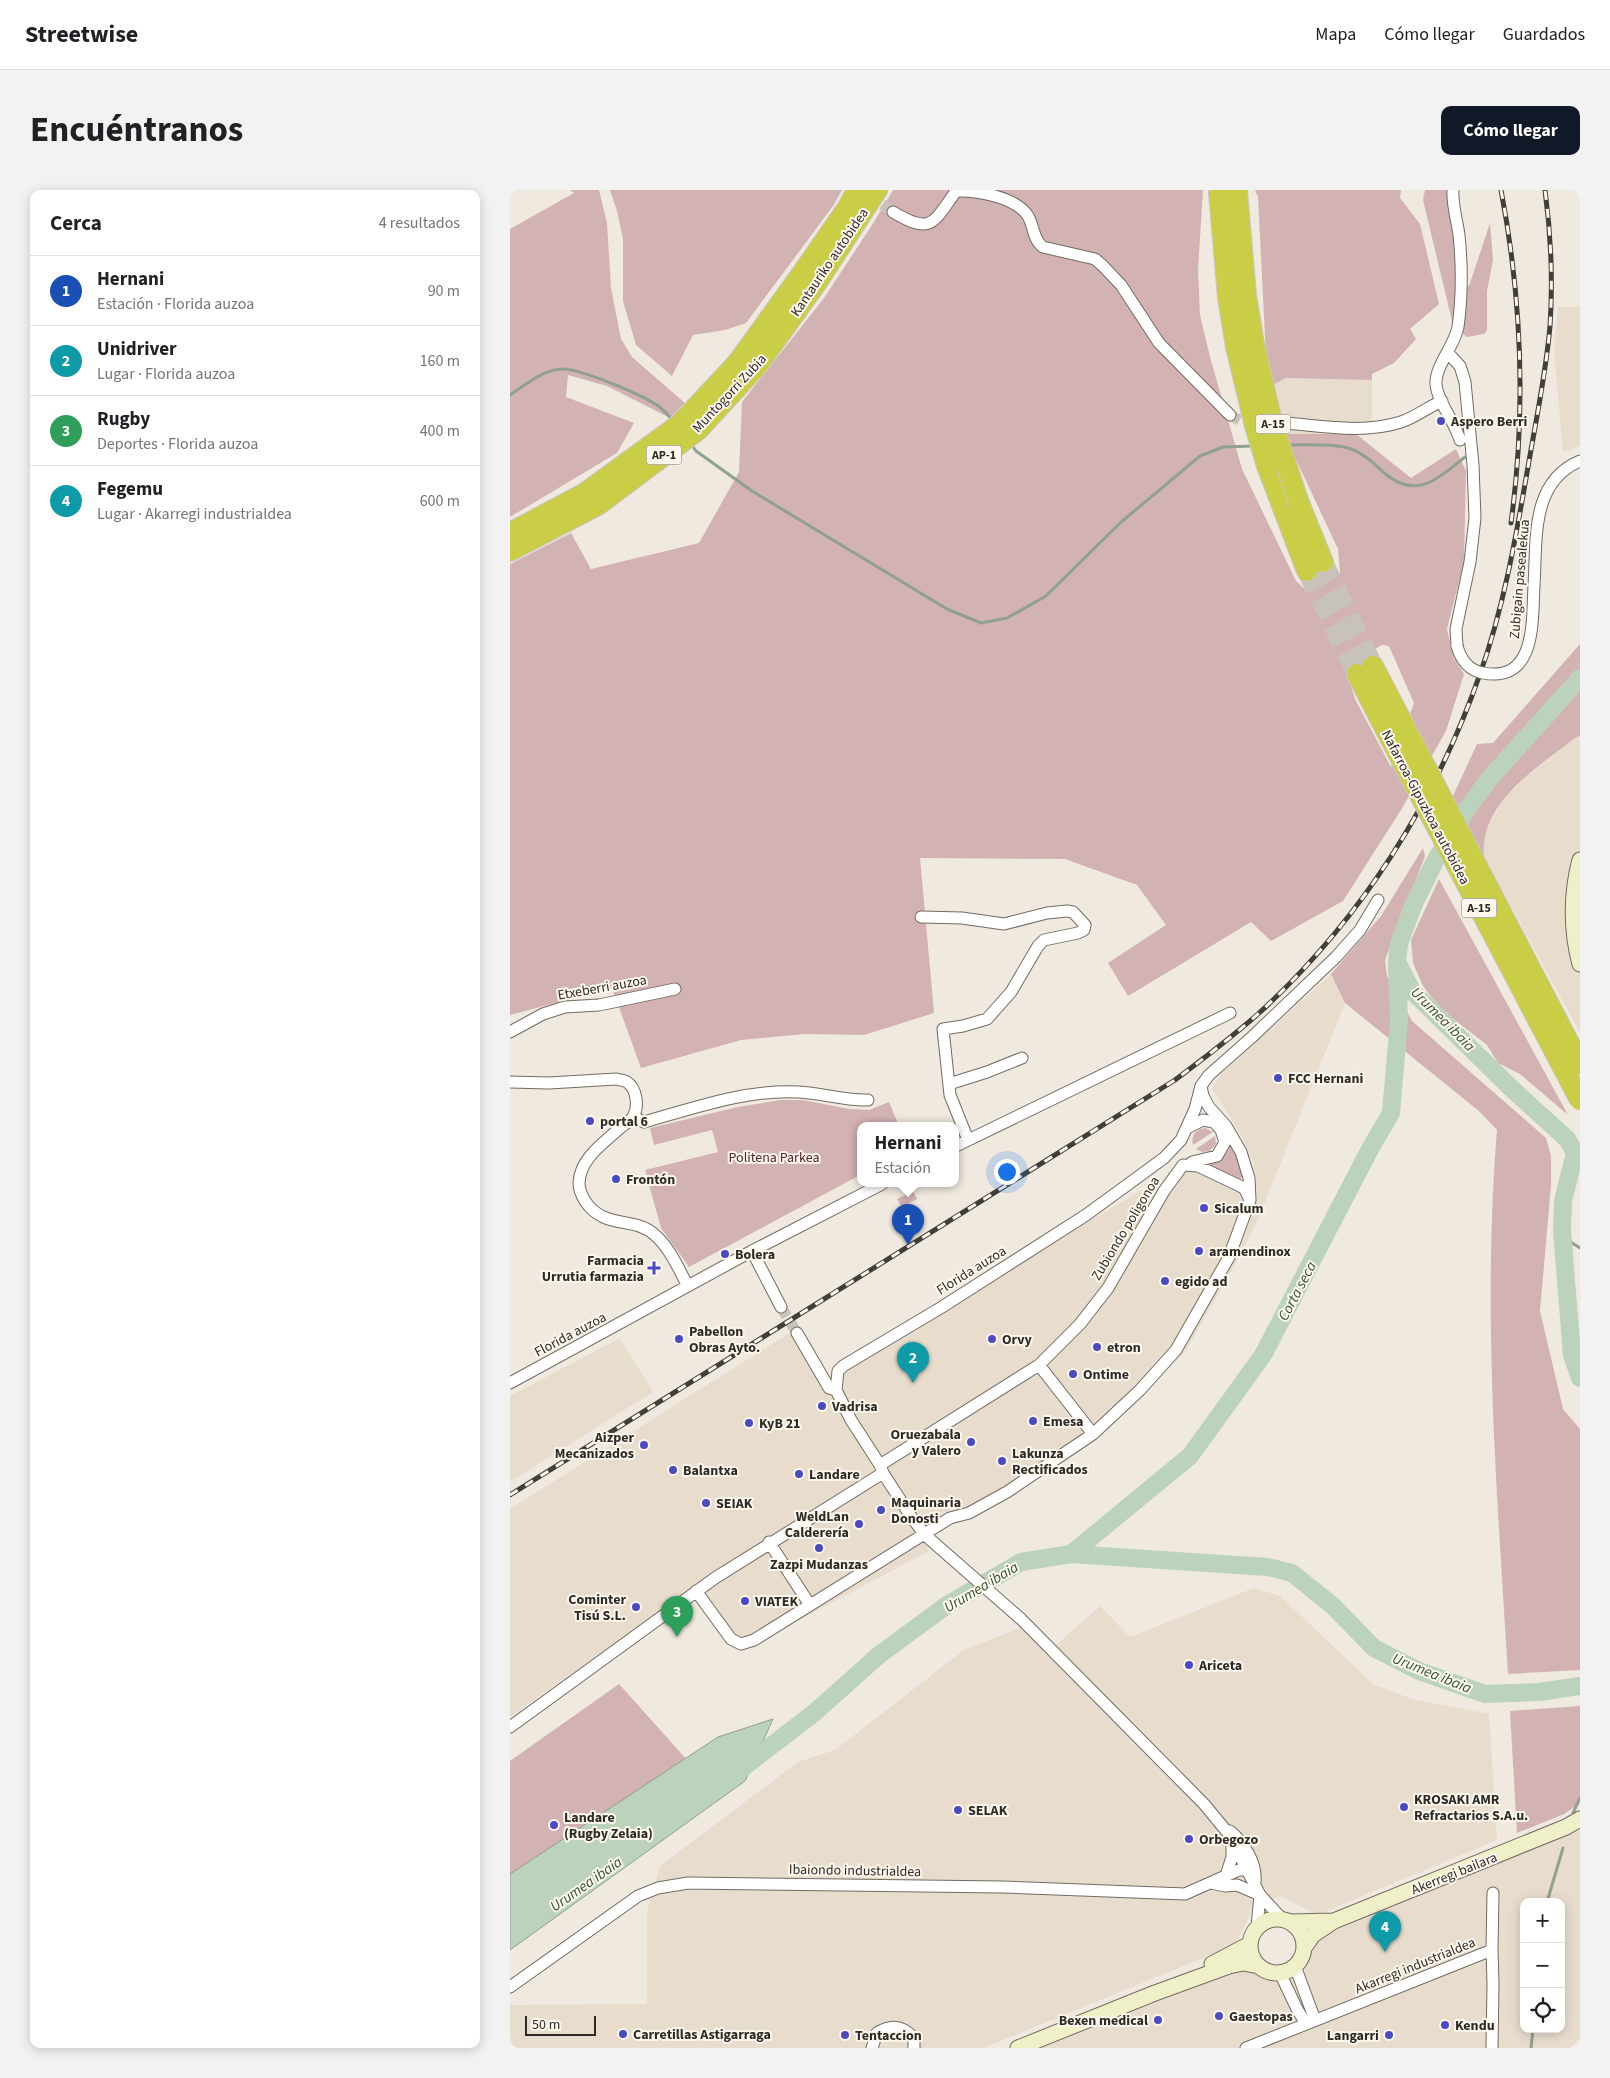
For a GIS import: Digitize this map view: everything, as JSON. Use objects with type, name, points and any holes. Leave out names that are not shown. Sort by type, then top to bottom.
[{"type":"highway","name":"Kantauriko autobidea","points":[[773,328],[848,207],[871,192]]},
{"type":"highway","name":"A-15","points":[[1234,192],[1228,298],[1245,345],[1272,422],[1299,503],[1315,567],[1267,466],[1246,392],[1245,345],[1250,320],[1234,192]]},
{"type":"highway","name":"Muntogorri Zubia","points":[[514,540],[585,493],[680,424],[773,328]]},
{"type":"highway","name":"Nafarroa-Gipuzkoa autobidea","points":[[1365,670],[1580,1100]]},
{"type":"highway","name":"Nafarroa-Gipuzkoa autobidea","points":[[1387,713],[1580,1064]]},
{"type":"main road","points":[[1580,860],[1574,888],[1574,928],[1580,964]]},
{"type":"main road","name":"Akerregi bailara","points":[[1334,1921],[1578,1822]]},
{"type":"main road","points":[[1259,1966],[1251,1952],[1250,1944],[1252,1935],[1258,1927],[1273,1919],[1286,1921],[1334,1921]]},
{"type":"main road","points":[[1286,1921],[1301,1933],[1304,1948]]},
{"type":"main road","points":[[1018,2048],[1155,1993],[1229,1966],[1243,1963],[1259,1966],[1265,1970],[1280,1972],[1295,1966],[1301,1959],[1304,1948],[1314,1935],[1334,1921]]},
{"type":"main road","points":[[1155,1993],[1250,1944]]},
{"type":"street","points":[[893,212],[916,224],[927,225],[936,220],[956,190],[980,191],[1018,205],[1028,216],[1038,244],[1043,247],[1095,259],[1121,285],[1159,343],[1230,414]]},
{"type":"street","points":[[1453,190],[1459,236],[1460,294],[1458,329],[1436,380],[1437,390],[1456,426],[1460,440]]},
{"type":"street","name":"Zubigain pasealekua","points":[[1448,353],[1460,366],[1465,382],[1474,491],[1473,536],[1467,578],[1456,629],[1457,646],[1462,660],[1472,669],[1478,672],[1499,674],[1512,669],[1524,656],[1530,644],[1542,500],[1549,485],[1558,475],[1580,461]]},
{"type":"street","points":[[1285,423],[1353,428],[1377,427],[1408,419],[1442,401]]},
{"type":"street","points":[[696,1592],[731,1639],[741,1644],[754,1640],[950,1518],[969,1513],[1007,1492],[1093,1434],[1140,1390],[1176,1350],[1229,1257],[1250,1200],[1249,1178],[1241,1152],[1226,1126],[1203,1096],[1201,1086],[1214,1069],[1252,1038],[1336,957],[1360,930],[1378,900]]},
{"type":"street","points":[[921,917],[962,918],[1004,924],[1047,913],[1067,911],[1073,912],[1085,925],[1084,930],[1078,933],[1044,940],[1038,946],[1011,992],[987,1019],[963,1026],[943,1029],[950,1095],[968,1140]]},
{"type":"street","name":"Etxeberri auzoa","points":[[510,1032],[543,1014],[565,1007],[600,1005],[675,989]]},
{"type":"street","points":[[959,1144],[1230,1013]]},
{"type":"street","points":[[949,1084],[1022,1058]]},
{"type":"street","points":[[510,1082],[549,1084],[616,1079],[627,1082],[635,1092],[636,1104],[633,1117],[590,1155],[584,1164],[579,1186],[588,1206],[601,1217],[638,1226],[654,1234],[666,1248],[688,1286]]},
{"type":"street","name":"Florida auzoa","points":[[838,1371],[843,1366],[942,1307],[1086,1215],[1164,1158],[1177,1146],[1187,1128],[1195,1109],[1201,1086]]},
{"type":"street","points":[[633,1117],[644,1122],[744,1096],[771,1092],[799,1092],[857,1101],[868,1100]]},
{"type":"street","points":[[1195,1109],[1215,1112]]},
{"type":"street","points":[[1195,1109],[1203,1120]]},
{"type":"street","points":[[1183,1165],[1192,1161],[1212,1159],[1221,1152],[1225,1142],[1221,1130],[1214,1122],[1203,1120],[1187,1128]]},
{"type":"street","points":[[1183,1165],[1198,1166],[1240,1186],[1244,1189],[1250,1200]]},
{"type":"street","name":"Zubiondo poligonoa","points":[[882,1469],[1039,1365],[1080,1324],[1108,1288],[1164,1191],[1183,1165]]},
{"type":"street","name":"Florida auzoa","points":[[510,1383],[688,1286],[754,1256],[877,1187]]},
{"type":"street","points":[[754,1256],[782,1307]]},
{"type":"street","points":[[797,1333],[829,1388],[836,1390]]},
{"type":"street","points":[[815,1363],[838,1371],[836,1390],[851,1420],[910,1516],[925,1535],[1008,1608],[1238,1839],[1249,1856],[1256,1874],[1255,1883]]},
{"type":"street","points":[[1039,1365],[1093,1434]]},
{"type":"street","points":[[510,1727],[696,1592],[882,1469]]},
{"type":"street","points":[[769,1542],[810,1605]]},
{"type":"street","points":[[1224,1827],[1245,1870],[1255,1883],[1260,1895],[1258,1927]]},
{"type":"street","points":[[1226,1876],[1232,1857],[1232,1842]]},
{"type":"street","points":[[1211,1883],[1223,1882],[1240,1875],[1245,1870],[1249,1856]]},
{"type":"street","name":"Ibaiondo industrialdea","points":[[510,1987],[638,1896],[658,1888],[688,1883],[1002,1887],[1185,1894],[1240,1870],[1245,1870]]},
{"type":"street","points":[[1211,1883],[1225,1886],[1237,1885],[1260,1895],[1286,1921]]},
{"type":"street","points":[[1492,1950],[1493,1893]]},
{"type":"street","name":"Akarregi industrialdea","points":[[1246,2048],[1492,1950],[1492,2048]]},
{"type":"street","points":[[1295,1966],[1310,2022]]},
{"type":"street","points":[[1280,1972],[1296,2009],[1310,2022]]},
{"type":"street","points":[[1286,2032],[1296,2009]]},
{"type":"street","points":[[872,2048],[877,2033],[883,2029],[894,2027],[908,2032],[914,2038],[914,2048]]},
{"type":"shaded area","points":[[1558,307],[1580,307],[1580,446],[1563,452],[1554,352]]},
{"type":"shaded area","points":[[1286,378],[1372,380],[1372,422],[1356,434],[1284,434],[1273,385]]},
{"type":"shaded area","points":[[1580,736],[1580,1033],[1484,857],[1483,843],[1485,832],[1504,798],[1526,777]]},
{"type":"shaded area","points":[[1331,974],[1345,1003],[1259,1217],[1238,1259],[1186,1351],[1112,1424],[925,1535],[831,1376],[1141,1190],[1156,1197],[1169,1171],[1190,1169],[1235,1189],[1257,1182],[1253,1161],[1241,1135],[1213,1090],[1214,1085],[1221,1074]]},
{"type":"shaded area","points":[[794,1330],[929,1551],[741,1651],[696,1585],[510,1717],[510,1509]]},
{"type":"shaded area","points":[[620,1338],[653,1392],[510,1482],[510,1396]]},
{"type":"shaded area","points":[[1254,1588],[1280,1596],[1373,1684],[1412,1699],[1489,1714],[1497,1840],[1317,1915],[1280,1896],[1253,1909],[1235,1945],[983,2048],[510,2048],[510,2005],[647,2004],[647,1911],[660,1866],[798,1762],[835,1750],[964,1650],[1020,1628],[1047,1653],[1100,1606],[1130,1637]]},
{"type":"shaded area","points":[[1580,1828],[1580,2038],[1570,2048],[1041,2048],[1239,1969],[1273,1977],[1289,1975],[1302,1967],[1318,1938]]},
{"type":"green space","points":[[570,190],[599,190],[607,223],[611,288],[621,339],[632,357],[685,403],[670,418],[607,386],[568,375],[566,397],[634,423],[617,453],[510,517],[510,229],[574,193]]},
{"type":"green space","points":[[610,190],[842,190],[833,206],[746,323],[725,330],[693,335],[672,376],[636,345],[623,301],[623,239]]},
{"type":"green space","points":[[893,190],[1203,190],[1198,270],[1200,315],[1242,469],[1296,581],[1307,591],[1340,573],[1338,549],[1284,434],[1356,434],[1411,478],[1456,449],[1466,471],[1464,562],[1447,629],[1454,658],[1464,674],[1446,731],[1401,810],[1343,901],[1271,941],[1251,922],[1128,996],[1108,963],[1166,925],[1137,885],[1065,859],[920,858],[934,1013],[864,1035],[805,1034],[741,1040],[641,1068],[612,988],[510,1015],[510,564],[571,533],[591,569],[699,543],[739,472],[742,402],[824,298]],"holes":[[[1382,645],[1389,646],[1414,703],[1391,767],[1355,699],[1345,666]]]},
{"type":"green space","points":[[1255,190],[1401,190],[1400,198],[1420,224],[1439,304],[1410,329],[1416,339],[1394,363],[1372,374],[1372,380],[1286,378],[1273,385],[1266,356],[1258,197]]},
{"type":"green space","points":[[1425,190],[1451,190],[1456,237],[1456,285],[1469,286],[1490,223],[1493,260],[1487,291],[1487,330],[1484,334],[1467,337],[1453,325],[1423,200]]},
{"type":"green space","points":[[1580,644],[1580,736],[1544,762],[1513,788],[1491,820],[1485,838],[1484,857],[1453,796],[1477,744],[1493,743]]},
{"type":"green space","points":[[1423,848],[1425,856],[1385,960],[1387,976],[1412,1021],[1546,1138],[1551,1156],[1551,1185],[1540,1311],[1563,1409],[1580,1429],[1580,1670],[1508,1674],[1496,1470],[1491,1334],[1493,1198],[1497,1130],[1479,1111],[1345,1003],[1331,974],[1381,916]]},
{"type":"green space","points":[[1439,879],[1568,1115],[1520,1074],[1498,1063],[1487,1045],[1442,1010],[1423,986],[1413,963],[1411,940]]},
{"type":"green space","name":"Politena Parkea","points":[[780,1100],[803,1100],[849,1109],[869,1110],[889,1102],[897,1122],[857,1122],[857,1177],[689,1267],[661,1228],[645,1170],[718,1152],[712,1130],[654,1145],[650,1128],[738,1107]]},
{"type":"green space","points":[[1205,1128],[1213,1132],[1193,1145],[1194,1134]]},
{"type":"green space","points":[[1215,1136],[1216,1144],[1210,1151],[1202,1152],[1196,1149]]},
{"type":"green space","points":[[1229,1137],[1235,1145],[1243,1176],[1239,1180],[1207,1165],[1224,1155]]},
{"type":"green space","points":[[913,1191],[917,1199],[902,1207],[897,1199]]},
{"type":"green space","name":"Landare (Rugby Zelaia)","points":[[619,1684],[688,1761],[510,1889],[510,1761]]},
{"type":"green space","points":[[1580,1706],[1580,1803],[1564,1814],[1517,1833],[1510,1711]]},
{"type":"water","points":[[773,1719],[745,1781],[510,1950],[510,1874],[718,1737]]},
{"type":"waterway","points":[[510,395],[543,374],[557,369],[564,369],[600,379],[645,398],[664,411],[673,422]]},
{"type":"waterway","points":[[691,444],[696,451],[752,491],[947,609],[981,623],[1007,618],[1046,596],[1120,523],[1200,456],[1223,447],[1253,446]]},
{"type":"waterway","points":[[1287,445],[1326,445],[1348,448],[1367,458],[1395,481],[1416,486],[1426,484],[1435,479],[1465,457]]},
{"type":"waterway","name":"Urumea ibaia","points":[[1580,678],[1489,779],[1467,809],[1435,861],[1413,906],[1399,944],[1397,962],[1412,991],[1511,1088],[1567,1139],[1575,1153],[1563,1201],[1562,1231],[1572,1355],[1580,1378]]},
{"type":"waterway","name":"Corta seca","points":[[1071,1554],[1190,1456],[1263,1355],[1370,1149],[1391,1113],[1399,1020],[1397,967]]},
{"type":"waterway","points":[[1562,1231],[1572,1243],[1580,1248]]},
{"type":"waterway","name":"Urumea ibaia","points":[[737,1772],[814,1713],[879,1655],[947,1605],[1021,1562],[1071,1554],[1268,1567],[1292,1573],[1333,1606],[1374,1648],[1419,1671],[1485,1694],[1539,1692],[1580,1686]]},
{"type":"waterway","points":[[1573,1813],[1580,1798]]},
{"type":"waterway","points":[[1548,1898],[1563,1848]]},
{"type":"waterway","points":[[1531,2048],[1533,2033]]},
{"type":"tunnel","points":[[869,195],[893,212]]},
{"type":"tunnel","points":[[1230,415],[1241,421],[1258,422]]},
{"type":"tunnel","points":[[1323,562],[1373,666]]},
{"type":"tunnel","points":[[1307,571],[1357,674]]},
{"type":"tunnel","points":[[781,1307],[797,1333]]},
{"type":"railway","points":[[1501,190],[1514,273],[1520,356],[1519,440],[1511,523]]},
{"type":"railway","points":[[510,1495],[1175,1080],[1258,1014],[1295,978],[1361,900],[1417,814],[1441,768],[1462,722],[1496,623],[1519,519],[1548,344],[1551,275],[1549,224],[1545,190]]},
{"type":"place","name":"Aspero Berri","points":[[1441,421]]},
{"type":"place","name":"FCC Hernani","points":[[1278,1078]]},
{"type":"place","name":"portal 6","points":[[590,1121]]},
{"type":"place","name":"Frontón","points":[[616,1179]]},
{"type":"place","name":"Sicalum","points":[[1204,1208]]},
{"type":"place","name":"Hernani","points":[[908,1245]]},
{"type":"place","name":"aramendinox","points":[[1199,1251]]},
{"type":"place","name":"Bolera","points":[[725,1254]]},
{"type":"place","name":"Farmacia Urrutia farmazia","points":[[654,1268]]},
{"type":"place","name":"egido ad","points":[[1165,1281]]},
{"type":"place","name":"Pabellon Obras Ayto.","points":[[679,1339]]},
{"type":"place","name":"Orvy","points":[[992,1339]]},
{"type":"place","name":"etron","points":[[1097,1347]]},
{"type":"place","name":"Ontime","points":[[1073,1374]]},
{"type":"place","name":"Unidriver","points":[[913,1383]]},
{"type":"place","name":"Vadrisa","points":[[822,1406]]},
{"type":"place","name":"Emesa","points":[[1033,1421]]},
{"type":"place","name":"KyB 21","points":[[749,1423]]},
{"type":"place","name":"Oruezabala y Valero","points":[[971,1442]]},
{"type":"place","name":"Aizper Mecanizados","points":[[644,1445]]},
{"type":"place","name":"Lakunza Rectificados","points":[[1002,1461]]},
{"type":"place","name":"Balantxa","points":[[673,1470]]},
{"type":"place","name":"Landare","points":[[799,1474]]},
{"type":"place","name":"SEIAK","points":[[706,1503]]},
{"type":"place","name":"Maquinaria Donosti","points":[[881,1510]]},
{"type":"place","name":"WeldLan Calderería","points":[[859,1524]]},
{"type":"place","name":"Zazpi Mudanzas","points":[[819,1548]]},
{"type":"place","name":"VIATEK","points":[[745,1601]]},
{"type":"place","name":"Cominter Tisú S.L.","points":[[636,1607]]},
{"type":"place","name":"Rugby","points":[[677,1637]]},
{"type":"place","name":"Ariceta","points":[[1189,1665]]},
{"type":"place","name":"KROSAKI AMR Refractarios S.A.u.","points":[[1404,1807]]},
{"type":"place","name":"SELAK","points":[[958,1810]]},
{"type":"place","name":"Landare (Rugby Zelaia)","points":[[554,1825]]},
{"type":"place","name":"Orbegozo","points":[[1189,1839]]},
{"type":"place","name":"Fegemu","points":[[1385,1952]]},
{"type":"place","name":"Gaestopas","points":[[1219,2016]]},
{"type":"place","name":"Bexen medical","points":[[1158,2020]]},
{"type":"place","name":"Kendu","points":[[1445,2025]]},
{"type":"place","name":"Carretillas Astigarraga","points":[[623,2034]]},
{"type":"place","name":"Tentaccion","points":[[845,2035]]},
{"type":"place","name":"Langarri","points":[[1389,2035]]}]
